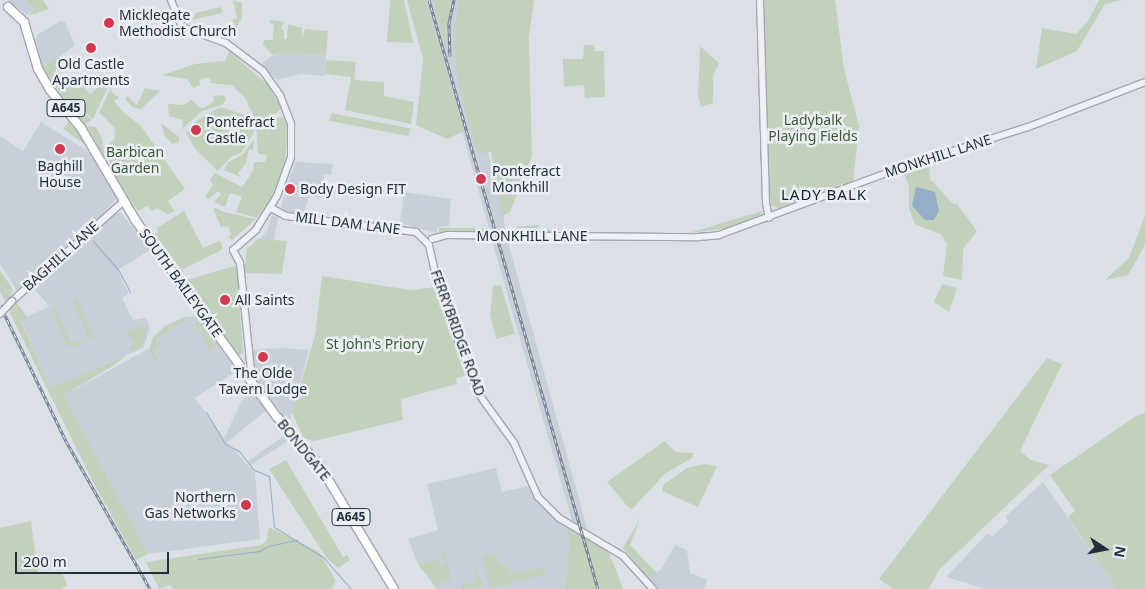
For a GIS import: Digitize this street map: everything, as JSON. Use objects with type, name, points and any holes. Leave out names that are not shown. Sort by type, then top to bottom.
[{"type":"highway","name":"A645","points":[[5,3],[28,22],[33,59],[50,90],[80,125],[124,201]]},
{"type":"highway","name":"A645","points":[[5,3],[30,40]]},
{"type":"highway","name":"SOUTH BAILEYGATE","points":[[124,201],[240,365]]},
{"type":"highway","name":"BONDGATE","points":[[240,365],[277,417],[320,466],[394,589]]},
{"type":"street","points":[[171,0],[182,27],[231,46],[263,71],[280,96],[290,119],[293,143],[285,179],[271,208],[256,230],[233,250],[240,263],[242,300],[252,382]]},
{"type":"street","points":[[760,0],[766,203],[769,218]]},
{"type":"street","name":"MONKHILL LANE","points":[[428,241],[447,235],[705,237],[769,218],[1145,82]]},
{"type":"street","name":"BAGHILL LANE","points":[[0,314],[124,201]]},
{"type":"street","name":"MILL DAM LANE","points":[[271,208],[286,216],[416,232],[428,241]]},
{"type":"street","name":"FERRYBRIDGE ROAD","points":[[428,241],[439,290],[478,393],[514,443],[538,497],[559,518],[623,556],[653,589]]},
{"type":"street","points":[[240,365],[248,353]]},
{"type":"shaded area","points":[[7,0],[26,0],[34,10],[27,15]]},
{"type":"shaded area","points":[[426,0],[433,0],[448,50],[451,0],[482,0],[488,153],[500,195],[506,232],[490,232]]},
{"type":"shaded area","points":[[61,21],[65,22],[75,46],[42,68],[34,42],[37,35]]},
{"type":"shaded area","points":[[277,53],[326,55],[325,76],[301,74],[277,80],[261,64]]},
{"type":"shaded area","points":[[41,122],[95,156],[117,198],[102,215],[106,219],[120,212],[152,249],[117,270],[129,294],[122,298],[133,320],[146,318],[150,328],[143,348],[50,388],[21,320],[49,306],[30,284],[19,294],[0,263],[0,136],[23,151]]},
{"type":"shaded area","points":[[295,162],[333,164],[331,175],[324,174],[321,198],[309,196],[304,214],[285,211],[281,206]]},
{"type":"shaded area","points":[[404,192],[451,199],[449,226],[438,227],[437,233],[402,224],[400,221]]},
{"type":"shaded area","points":[[272,215],[278,217],[274,241],[259,239],[267,231]]},
{"type":"shaded area","points":[[492,241],[508,242],[604,589],[582,556]]},
{"type":"shaded area","points":[[197,316],[237,371],[195,398],[224,438],[243,398],[252,391],[266,411],[227,442],[255,473],[260,539],[148,554],[64,395],[150,348],[153,338],[165,326],[184,317]]},
{"type":"shaded area","points":[[282,348],[309,350],[289,424],[258,382],[251,350]]},
{"type":"shaded area","points":[[284,436],[288,441],[251,465],[248,461]]},
{"type":"shaded area","points":[[496,468],[502,492],[529,486],[542,507],[567,527],[569,542],[565,589],[437,589],[417,562],[408,539],[438,530],[427,484]]},
{"type":"shaded area","points":[[1043,482],[1117,589],[985,589],[946,577],[987,534],[993,536],[1008,522],[1006,516]]},
{"type":"shaded area","points":[[675,545],[687,550],[690,573],[707,580],[704,589],[658,589],[649,579],[661,569]]},
{"type":"green space","points":[[26,0],[43,0],[49,9],[28,16],[34,10]]},
{"type":"green space","points":[[233,0],[242,3],[242,17],[236,28],[232,20],[237,18]]},
{"type":"green space","points":[[390,0],[404,0],[413,43],[387,42]]},
{"type":"green space","points":[[407,0],[426,0],[464,131],[447,139],[416,125],[423,59]]},
{"type":"green space","points":[[433,0],[451,0],[448,53]]},
{"type":"green space","points":[[459,0],[534,0],[529,38],[532,156],[510,212],[502,216],[491,152],[482,154],[476,148],[459,86],[454,44]]},
{"type":"green space","name":"Ladybalk Playing Fields","points":[[764,0],[835,0],[844,69],[859,126],[853,182],[779,208],[770,205]]},
{"type":"green space","points":[[1099,0],[1122,0],[1105,4],[1077,51],[1036,69],[1042,28],[1076,34],[1088,21]]},
{"type":"green space","points":[[221,7],[222,13],[192,20],[196,13]]},
{"type":"green space","points":[[270,20],[284,22],[281,29],[284,30],[284,39],[287,39],[288,24],[302,28],[302,39],[305,29],[328,31],[326,55],[278,53],[273,55],[263,45],[264,40],[273,40],[274,24],[270,23]]},
{"type":"green space","points":[[584,45],[594,45],[594,51],[604,51],[605,97],[585,98],[584,85],[564,87],[563,59],[583,59]]},
{"type":"green space","points":[[700,46],[719,63],[713,76],[713,103],[701,107],[698,95]]},
{"type":"green space","points":[[229,51],[268,85],[282,108],[270,118],[286,117],[289,133],[284,167],[270,200],[257,218],[236,212],[242,197],[230,193],[225,207],[214,202],[221,194],[218,191],[209,199],[205,197],[213,185],[210,180],[215,173],[242,187],[253,171],[254,162],[265,162],[267,155],[258,154],[256,121],[245,98],[232,85],[211,83],[209,77],[199,80],[200,85],[193,88],[187,79],[162,75],[195,64],[225,61]]},
{"type":"green space","points":[[58,57],[64,66],[58,71],[72,89],[81,83],[90,94],[102,84],[107,89],[93,119],[78,106],[68,104],[42,68]]},
{"type":"green space","points":[[326,60],[356,62],[354,80],[384,82],[384,96],[414,102],[411,124],[345,110],[351,77],[325,74]]},
{"type":"green space","points":[[145,88],[160,91],[141,109],[132,107],[125,99],[127,96],[137,105]]},
{"type":"green space","name":"Barbican Garden","points":[[110,90],[119,98],[114,101],[123,112],[141,126],[185,189],[168,201],[175,211],[168,214],[157,208],[152,211],[147,206],[138,211],[115,178],[105,148],[115,138],[114,127],[99,112]]},
{"type":"green space","points":[[223,95],[226,99],[222,105],[202,111],[182,129],[183,120],[169,116],[168,104],[184,105],[191,100],[202,109],[213,102],[214,96]]},
{"type":"green space","points":[[68,106],[79,108],[92,120],[83,125]]},
{"type":"green space","points":[[220,107],[248,116],[254,132],[241,153],[231,157],[218,171],[196,150],[186,133],[196,121]]},
{"type":"green space","points":[[331,113],[411,128],[409,136],[329,121]]},
{"type":"green space","points":[[70,120],[86,143],[86,145],[63,129]]},
{"type":"green space","points":[[161,123],[179,137],[179,142],[172,144],[165,136]]},
{"type":"green space","points":[[87,126],[96,127],[102,138],[105,160]]},
{"type":"green space","points":[[254,139],[253,150],[249,149],[246,163],[238,173],[241,177],[224,170],[227,163],[243,154]]},
{"type":"green space","points":[[929,164],[930,179],[953,204],[957,204],[977,231],[963,249],[962,280],[943,276],[947,244],[942,235],[915,224],[909,209],[909,186],[903,172]]},
{"type":"green space","points":[[213,209],[224,212],[256,219],[232,240],[227,237],[231,235],[229,226],[221,227]]},
{"type":"green space","points":[[184,211],[203,248],[220,241],[223,249],[182,270],[153,235],[158,232],[157,228]]},
{"type":"green space","points":[[762,211],[761,215],[730,228],[689,233]]},
{"type":"green space","points":[[1145,216],[1145,245],[1128,275],[1105,280],[1129,258]]},
{"type":"green space","points":[[538,225],[539,228],[569,234],[518,231],[517,227]]},
{"type":"green space","points":[[439,228],[488,228],[490,232],[439,233]]},
{"type":"green space","points":[[258,239],[287,241],[282,274],[244,273],[247,249]]},
{"type":"green space","points":[[234,266],[237,267],[243,353],[238,355],[187,280]]},
{"type":"green space","points":[[0,271],[13,289],[7,304],[0,292]]},
{"type":"green space","name":"St John's Priory","points":[[322,276],[410,290],[435,287],[467,375],[456,378],[457,384],[401,399],[403,420],[314,441],[303,438],[292,412],[315,336]]},
{"type":"green space","points":[[942,284],[957,288],[949,312],[934,302]]},
{"type":"green space","points":[[501,285],[515,334],[496,339],[490,315],[493,286]]},
{"type":"green space","points":[[77,298],[94,337],[127,325],[89,339],[72,300]]},
{"type":"green space","points":[[17,303],[27,317],[21,321],[50,388],[125,356],[113,366],[64,395],[148,554],[136,560],[92,480],[9,311]]},
{"type":"green space","points":[[54,306],[71,343],[82,341],[82,337],[83,343],[73,347],[66,345],[52,308]]},
{"type":"green space","points":[[188,316],[187,325],[184,321],[155,340],[158,344],[153,351],[158,360],[154,362],[150,348],[153,337],[165,326]]},
{"type":"green space","points":[[200,320],[217,345],[208,352],[206,349],[209,346],[195,324]]},
{"type":"green space","points":[[142,325],[147,330],[142,346],[132,352],[129,347],[135,343],[126,332]]},
{"type":"green space","points":[[1047,358],[1062,364],[1020,451],[1031,460],[1049,465],[939,570],[929,589],[893,589],[879,579]]},
{"type":"green space","points":[[1145,413],[1145,589],[1117,589],[1068,517],[1075,511],[1050,475],[1136,416]]},
{"type":"green space","points":[[665,441],[675,452],[693,453],[692,458],[666,473],[632,509],[628,507],[607,482]]},
{"type":"green space","points":[[286,460],[343,557],[347,555],[350,560],[338,568],[326,557],[269,469]]},
{"type":"green space","points":[[704,464],[717,466],[698,507],[662,491],[664,484],[687,468]]},
{"type":"green space","points":[[640,519],[630,545],[657,573],[649,579],[623,548]]},
{"type":"green space","points":[[31,521],[38,574],[62,572],[67,585],[61,589],[0,589],[0,528]]},
{"type":"green space","points":[[269,527],[319,552],[336,581],[331,589],[174,589],[170,585],[159,589],[146,562],[261,545],[266,542]]},
{"type":"green space","points":[[567,527],[609,552],[623,589],[565,589],[569,542]]},
{"type":"green space","points":[[441,548],[444,549],[451,579],[438,583],[440,589],[437,589],[418,564],[438,559],[440,567],[446,566],[445,558],[441,558]]},
{"type":"green space","points":[[496,554],[499,564],[507,566],[511,575],[543,568],[546,574],[491,588],[486,577],[490,576],[490,572],[487,574],[482,556]]},
{"type":"green space","points":[[473,565],[484,587],[462,589],[460,585],[477,582]]},
{"type":"water","points":[[916,187],[935,192],[939,211],[934,220],[925,220],[912,206]]},
{"type":"waterway","points":[[93,241],[119,271],[130,292]]},
{"type":"waterway","points":[[206,412],[225,444],[239,451],[254,470],[269,476],[274,527],[323,557],[351,589]]},
{"type":"waterway","points":[[198,559],[260,551],[268,546],[297,540]]},
{"type":"railway","points":[[429,0],[598,589]]},
{"type":"railway","points":[[450,56],[449,23],[454,0]]},
{"type":"railway","points":[[0,305],[66,441],[150,589]]},
{"type":"place","name":"Micklegate Methodist Church","points":[[109,23]]},
{"type":"place","name":"Old Castle Apartments","points":[[91,48]]},
{"type":"place","name":"Pontefract Castle","points":[[196,130]]},
{"type":"place","name":"Baghill House","points":[[60,149]]},
{"type":"place","name":"Pontefract Monkhill","points":[[481,179]]},
{"type":"place","name":"Body Design FIT","points":[[290,189]]},
{"type":"place","name":"All Saints","points":[[225,300]]},
{"type":"place","name":"The Olde Tavern Lodge","points":[[263,357]]},
{"type":"place","name":"Northern Gas Networks","points":[[246,505]]},
{"type":"district","name":"LADY BALK","points":[[824,195]]}]
